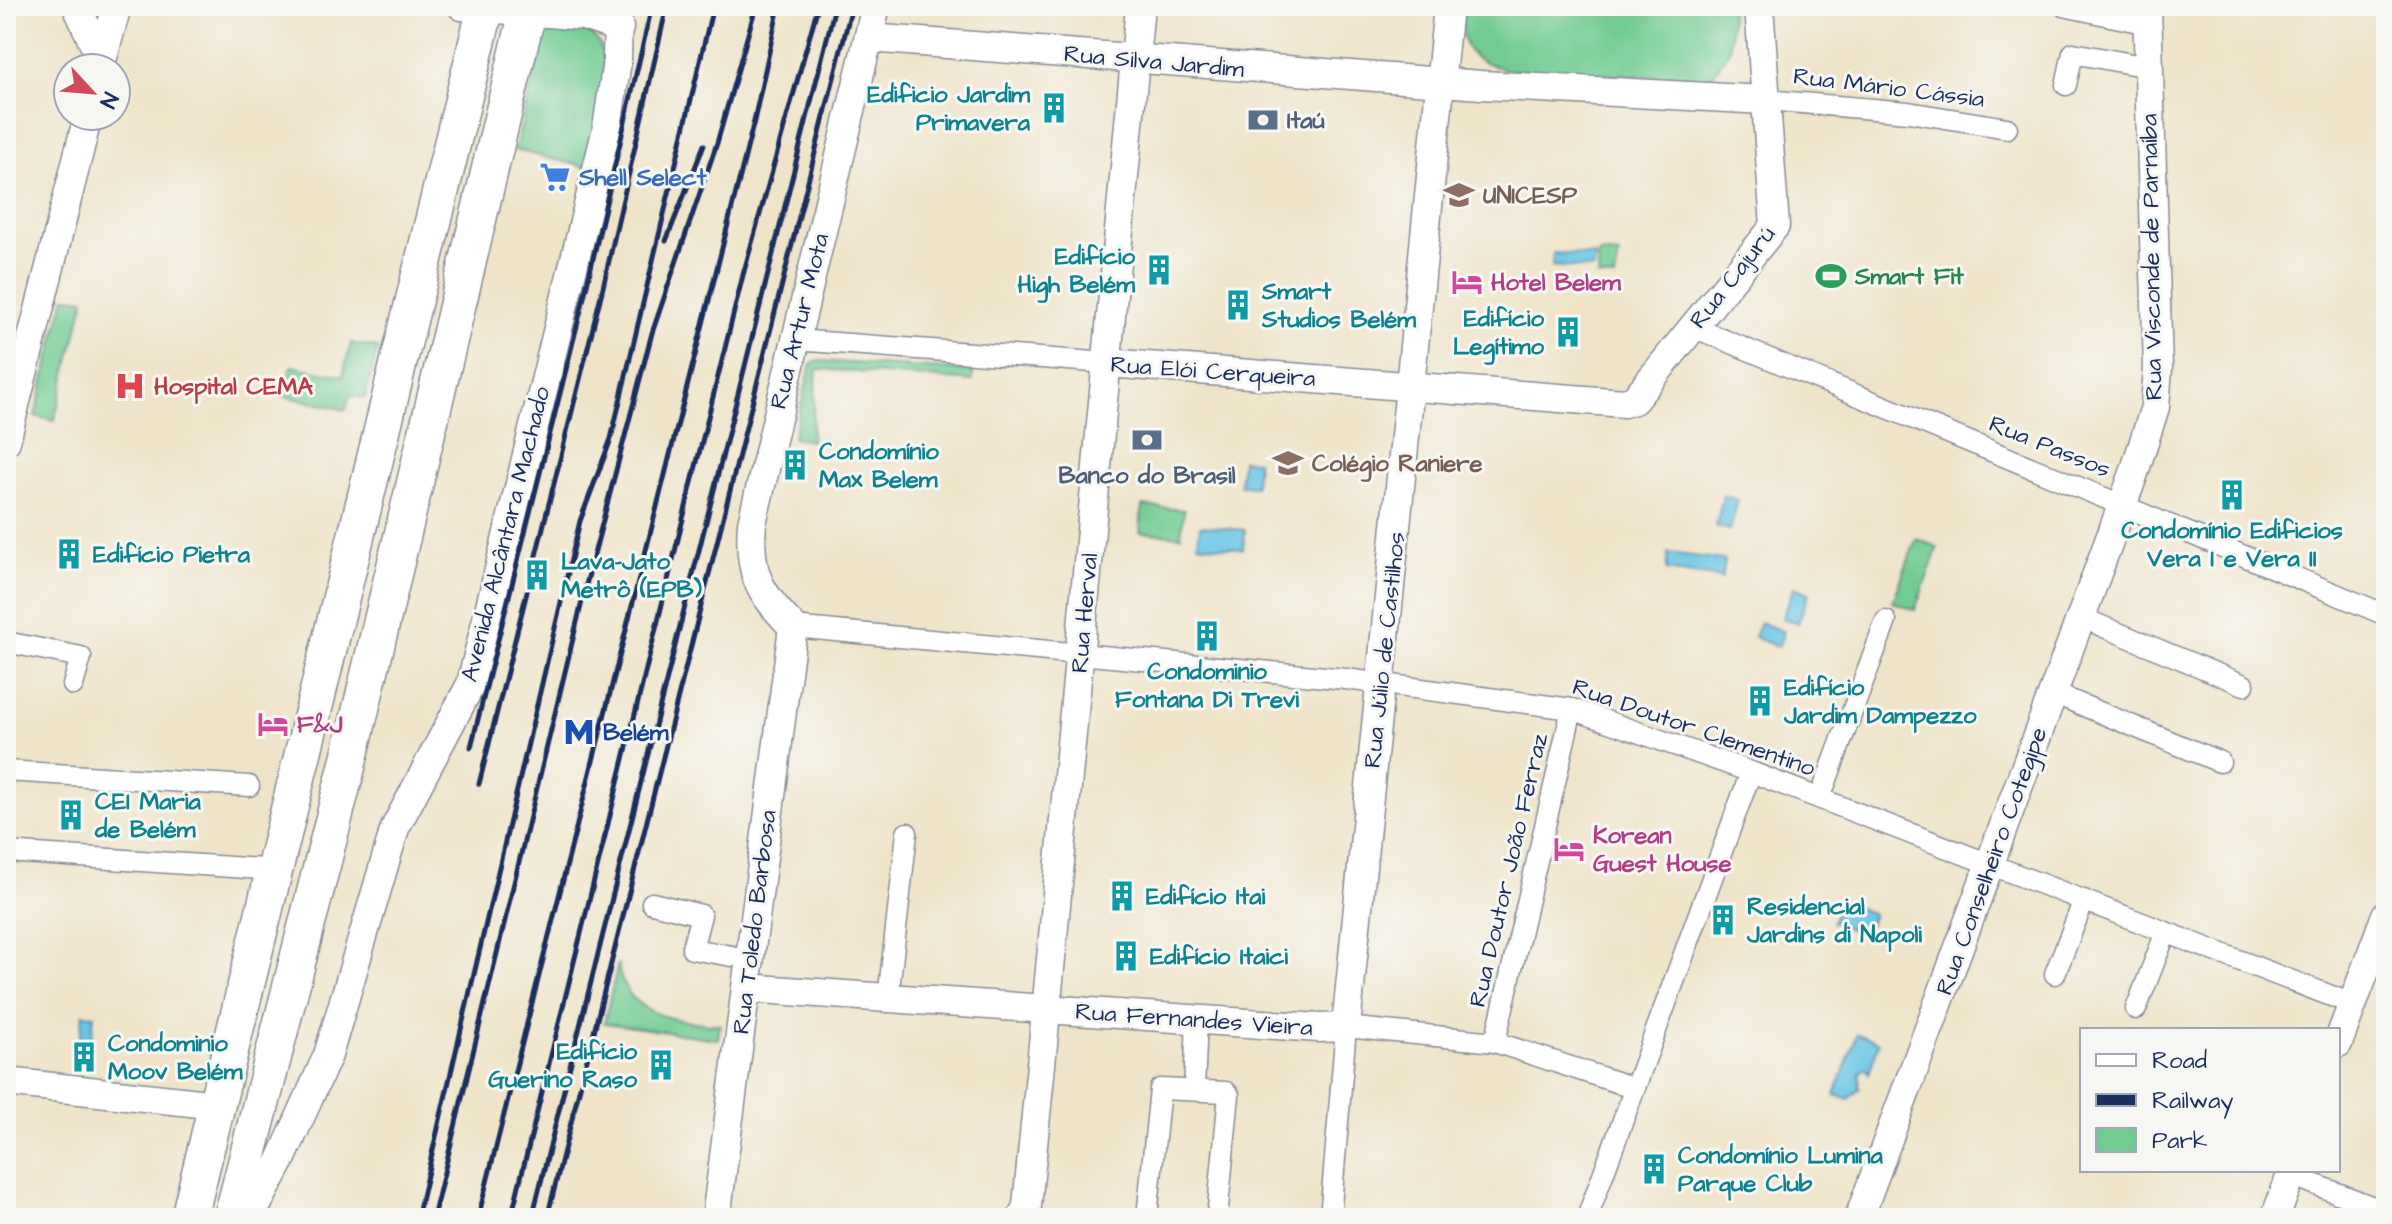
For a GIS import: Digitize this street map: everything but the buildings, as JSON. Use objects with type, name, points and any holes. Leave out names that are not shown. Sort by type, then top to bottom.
[{"type":"highway","points":[[189,1218],[277,870],[478,7]]},
{"type":"highway","points":[[232,1218],[347,767],[529,8]]},
{"type":"street","points":[[77,6],[96,52]]},
{"type":"street","points":[[105,52],[117,6]]},
{"type":"street","name":"Rua Artur Mota","points":[[793,627],[775,609],[755,580],[750,548],[756,504],[876,6]]},
{"type":"street","name":"Rua Herval","points":[[1022,1218],[1027,1206],[1081,654],[1140,6]]},
{"type":"street","name":"Rua Júlio de Castilhos","points":[[1330,1218],[1346,1027],[1448,6]]},
{"type":"street","name":"Rua Cajurú","points":[[1631,402],[1775,226],[1759,6]]},
{"type":"street","points":[[2064,6],[2147,15]]},
{"type":"street","points":[[478,7],[529,8],[584,16],[618,17]]},
{"type":"street","name":"Rua Visconde de Parnaíba","points":[[2122,504],[2155,407],[2158,368],[2147,15]]},
{"type":"street","name":"Avenida Alcântara Machado","points":[[250,1218],[281,1160],[328,1055],[395,828],[471,684],[607,128],[614,91],[618,17]]},
{"type":"street","name":"Rua Silva Jardim","points":[[869,38],[1440,82],[1765,100]]},
{"type":"street","points":[[2066,85],[2073,53],[2148,67]]},
{"type":"street","name":"Rua Mário Cássia","points":[[1765,100],[1908,112],[2007,128]]},
{"type":"street","points":[[6,441],[84,132]]},
{"type":"street","name":"Rua Passos","points":[[1693,327],[2386,615]]},
{"type":"street","name":"Rua Elói Cerqueira","points":[[795,340],[1631,402]]},
{"type":"street","name":"Rua Conselheiro Cotegipe","points":[[1859,1218],[2122,504]]},
{"type":"street","points":[[2080,617],[2244,685]]},
{"type":"street","points":[[1820,798],[1886,621]]},
{"type":"street","name":"Rua Doutor Clementino","points":[[793,627],[1380,683],[1572,709],[1820,798],[2352,1004]]},
{"type":"street","name":"Rua Toledo Barbosa","points":[[716,1218],[793,627]]},
{"type":"street","points":[[6,642],[81,657],[73,685]]},
{"type":"street","points":[[2053,693],[2220,762]]},
{"type":"street","name":"Rua Doutor João Ferraz","points":[[1495,1042],[1572,709]]},
{"type":"street","points":[[6,771],[249,786]]},
{"type":"street","points":[[1587,1218],[1751,772]]},
{"type":"street","points":[[888,998],[907,833]]},
{"type":"street","points":[[6,852],[277,870]]},
{"type":"street","points":[[2055,974],[2084,900]]},
{"type":"street","points":[[652,903],[701,915],[692,949],[732,956]]},
{"type":"street","points":[[2340,1037],[2386,915]]},
{"type":"street","points":[[2136,1009],[2166,932]]},
{"type":"street","name":"Rua Fernandes Vieira","points":[[746,988],[1346,1027],[1495,1042],[1634,1088]]},
{"type":"street","points":[[1194,1090],[1197,1019]]},
{"type":"street","points":[[6,1082],[218,1105]]},
{"type":"street","points":[[1148,1207],[1160,1089],[1229,1095],[1217,1218]]},
{"type":"street","points":[[2275,1218],[2292,1173],[2386,1212]]},
{"type":"green space","points":[[1464,6],[1731,6],[1730,49],[1710,79],[1508,70],[1483,61],[1468,50],[1463,33]]},
{"type":"green space","points":[[555,24],[587,31],[600,45],[604,60],[599,117],[586,167],[515,150],[546,28]]},
{"type":"green space","points":[[1599,253],[1619,255],[1615,278],[1598,277]]},
{"type":"green space","points":[[65,297],[85,299],[54,421],[35,416]]},
{"type":"green space","points":[[351,343],[378,348],[365,398],[350,395],[346,410],[283,396],[292,366],[343,376]]},
{"type":"green space","points":[[818,361],[973,371],[973,381],[817,369],[811,441],[793,438],[811,365]]},
{"type":"green space","points":[[1142,506],[1184,510],[1181,536],[1140,532]]},
{"type":"green space","points":[[1916,539],[1938,547],[1915,610],[1893,602]]},
{"type":"green space","points":[[618,964],[631,996],[642,1006],[670,1018],[720,1025],[718,1039],[604,1023]]},
{"type":"water","points":[[1553,253],[1595,256],[1594,269],[1552,266]]},
{"type":"water","points":[[1242,460],[1257,461],[1255,486],[1240,485]]},
{"type":"water","points":[[1723,496],[1738,500],[1730,530],[1716,526]]},
{"type":"water","points":[[1200,526],[1245,530],[1243,549],[1198,544]]},
{"type":"water","points":[[1668,553],[1725,560],[1722,578],[1666,570]]},
{"type":"water","points":[[1794,587],[1809,593],[1798,623],[1782,618]]},
{"type":"water","points":[[1760,622],[1784,632],[1778,647],[1754,637]]},
{"type":"water","points":[[1841,901],[1873,914],[1865,935],[1832,922]]},
{"type":"water","points":[[83,1014],[94,1015],[90,1048],[79,1047]]},
{"type":"water","points":[[1857,1034],[1879,1042],[1869,1073],[1866,1068],[1860,1072],[1859,1089],[1849,1099],[1835,1095]]},
{"type":"railway","points":[[471,747],[581,310],[652,6]]},
{"type":"railway","points":[[479,784],[603,287],[667,6]]},
{"type":"railway","points":[[417,1218],[580,521],[611,439],[713,6]]},
{"type":"railway","points":[[433,1218],[586,585],[652,333],[717,143],[756,6]]},
{"type":"railway","points":[[478,1218],[754,121],[779,6]]},
{"type":"railway","points":[[511,1218],[743,275],[818,6]]},
{"type":"railway","points":[[532,1218],[835,6]]},
{"type":"railway","points":[[547,1218],[852,6]]},
{"type":"railway","points":[[666,241],[704,145]]},
{"type":"place","name":"Edificio Jardim Primavera","points":[[1054,108]]},
{"type":"place","name":"Itaú","points":[[1263,120]]},
{"type":"place","name":"Shell Select","points":[[555,177]]},
{"type":"place","name":"UNICESP","points":[[1459,195]]},
{"type":"place","name":"Edifício High Belém","points":[[1159,270]]},
{"type":"place","name":"Smart Fit","points":[[1831,276]]},
{"type":"place","name":"Hotel Belem","points":[[1467,282]]},
{"type":"place","name":"Smart Studios Belém","points":[[1238,305]]},
{"type":"place","name":"Edifício Legítimo","points":[[1568,332]]},
{"type":"place","name":"Hospital CEMA","points":[[130,386]]},
{"type":"place","name":"Banco do Brasil","points":[[1147,440]]},
{"type":"place","name":"Colégio Raniere","points":[[1288,463]]},
{"type":"place","name":"Condomínio Max Belem","points":[[795,465]]},
{"type":"place","name":"Condomínio Edificios Vera I e Vera II","points":[[2232,495]]},
{"type":"place","name":"Edifício Pietra","points":[[69,554]]},
{"type":"place","name":"Lava-Jato Metrô (EPB)","points":[[537,575]]},
{"type":"place","name":"Condominio Fontana Di Trevi","points":[[1207,636]]},
{"type":"place","name":"Edifício Jardim Dampezzo","points":[[1760,701]]},
{"type":"place","name":"F&J","points":[[273,724]]},
{"type":"place","name":"Belém","points":[[579,732]]},
{"type":"place","name":"CEI Maria de Belém","points":[[71,815]]},
{"type":"place","name":"Korean Guest House","points":[[1569,849]]},
{"type":"place","name":"Edifício Itai","points":[[1122,896]]},
{"type":"place","name":"Residencial Jardins di Napoli","points":[[1723,920]]},
{"type":"place","name":"Edifício Itaici","points":[[1126,956]]},
{"type":"place","name":"Condominio Moov Belém","points":[[84,1057]]},
{"type":"place","name":"Edifício Guerino Raso","points":[[661,1065]]},
{"type":"place","name":"Condomínio Lumina Parque Club","points":[[1654,1169]]}]
